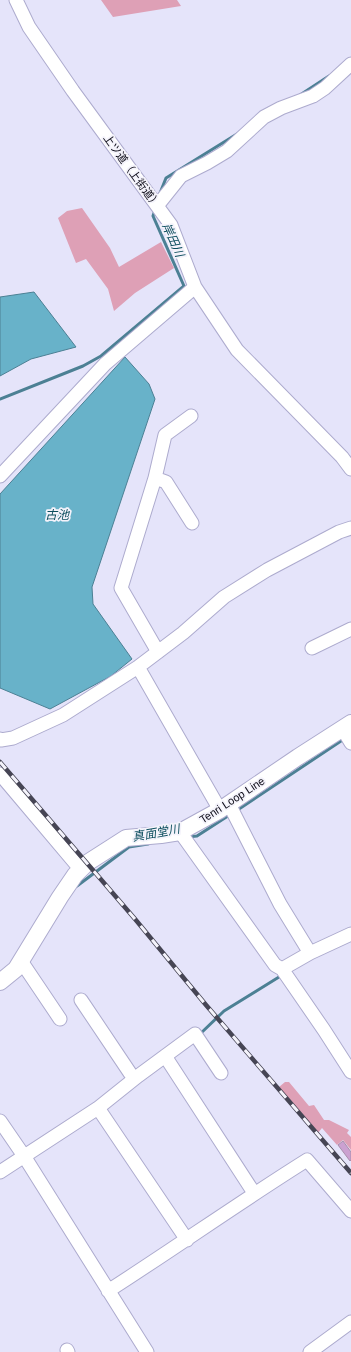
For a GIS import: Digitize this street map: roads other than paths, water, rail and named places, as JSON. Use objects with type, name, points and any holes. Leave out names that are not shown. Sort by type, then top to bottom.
[{"type":"main road","name":"Tenri Loop Line","points":[[0,982],[16,969],[60,897],[75,875],[87,863],[126,838],[180,832],[225,807],[347,725]]},
{"type":"street","name":"上ツ道（上街道）","points":[[16,0],[29,27],[73,91],[171,225],[196,287],[237,350],[342,457],[351,469]]},
{"type":"street","points":[[158,206],[181,176],[227,151],[264,117],[319,92],[351,64]]},
{"type":"street","points":[[0,476],[105,364],[196,287]]},
{"type":"street","points":[[158,652],[121,588],[155,478],[165,435],[191,416]]},
{"type":"street","points":[[155,478],[166,482],[192,523]]},
{"type":"street","points":[[0,738],[1,740],[13,738],[63,715],[138,667],[183,633],[224,597],[266,570],[340,532],[351,528]]},
{"type":"street","points":[[312,648],[351,629]]},
{"type":"street","points":[[138,667],[225,807],[280,904],[310,953]]},
{"type":"street","points":[[347,725],[351,743]]},
{"type":"street","points":[[0,774],[81,870]]},
{"type":"street","points":[[180,832],[275,965],[282,969],[351,1072]]},
{"type":"street","points":[[282,969],[310,953],[351,934]]},
{"type":"street","points":[[21,961],[60,1019]]},
{"type":"street","points":[[82,1000],[134,1079]]},
{"type":"street","points":[[0,1172],[98,1108],[134,1079],[195,1034],[221,1073]]},
{"type":"street","points":[[165,1056],[254,1193]]},
{"type":"street","points":[[98,1108],[187,1240]]},
{"type":"street","points":[[0,1121],[24,1156],[147,1352]]},
{"type":"street","points":[[108,1291],[187,1240],[254,1193],[307,1160],[351,1211]]},
{"type":"street","points":[[310,1352],[351,1322]]},
{"type":"water","points":[[34,292],[76,347],[31,359],[0,376],[0,297]]},
{"type":"water","name":"古池","points":[[125,357],[149,384],[155,399],[92,587],[93,604],[132,659],[111,676],[50,709],[0,688],[0,494]]},
{"type":"waterway","name":"岸田川","points":[[300,95],[329,76]]},
{"type":"waterway","name":"岸田川","points":[[160,193],[166,178],[237,134]]},
{"type":"waterway","name":"岸田川","points":[[0,399],[83,366],[101,356],[184,286],[153,216],[155,210]]},
{"type":"waterway","name":"真面堂川","points":[[236,811],[344,739]]},
{"type":"waterway","name":"真面堂川","points":[[187,837],[197,836],[231,814]]},
{"type":"waterway","name":"真面堂川","points":[[77,886],[129,847],[148,844]]},
{"type":"waterway","points":[[200,1034],[224,1011],[279,977]]},
{"type":"railway","points":[[0,762],[351,1173]]}]
